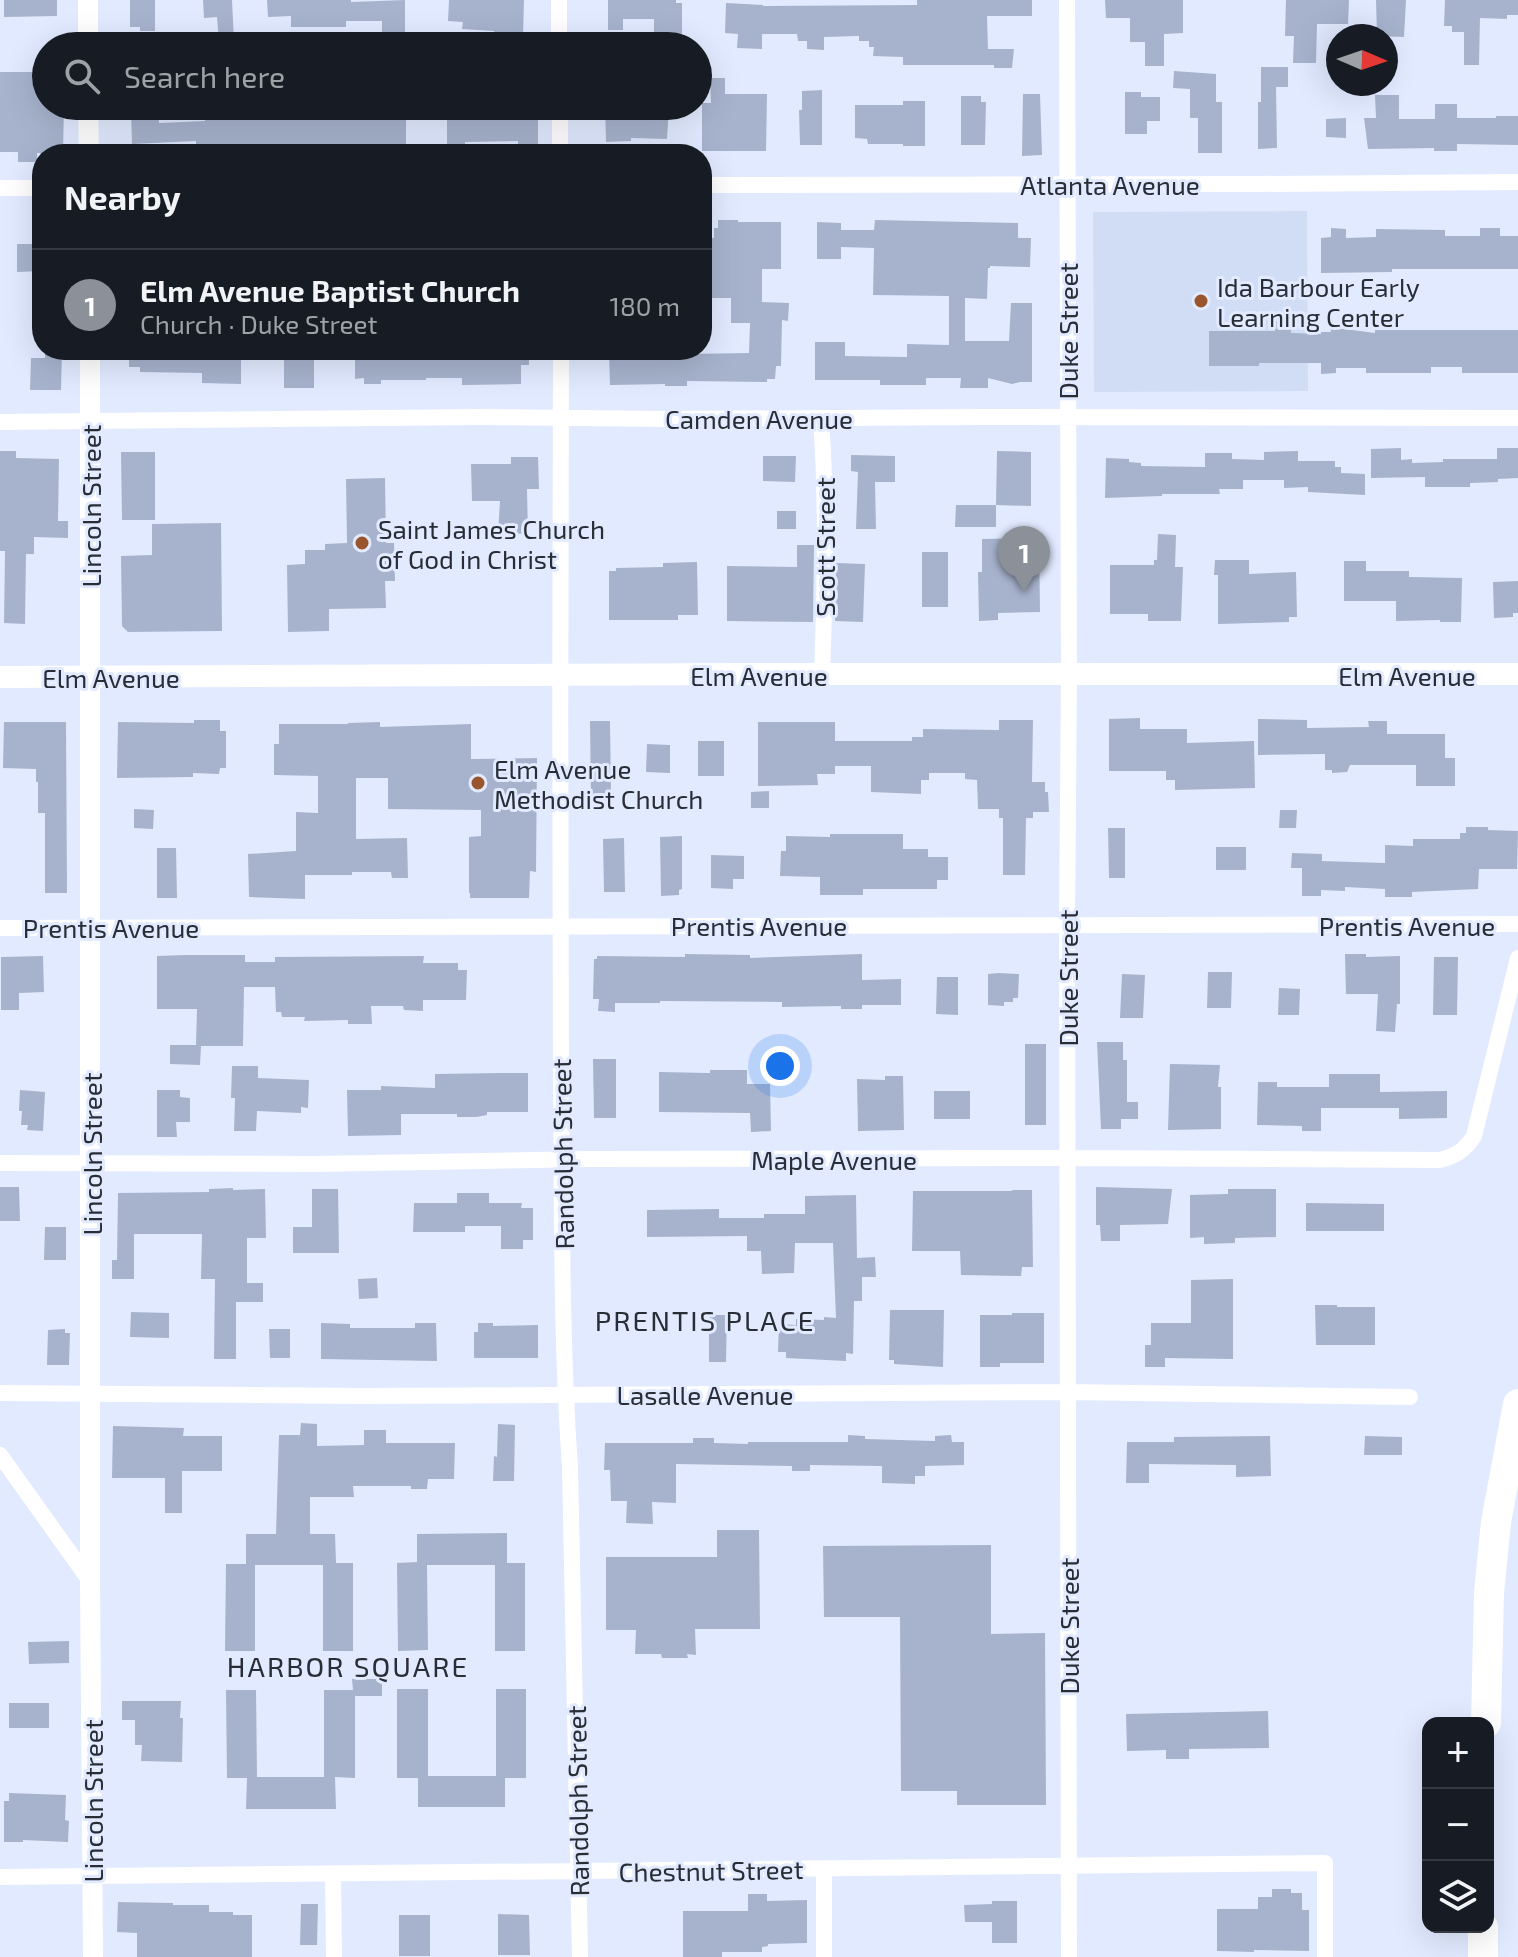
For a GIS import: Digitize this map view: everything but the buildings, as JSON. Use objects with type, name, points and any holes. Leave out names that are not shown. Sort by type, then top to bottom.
[{"type":"highway","points":[[1486,1717],[1489,1592],[1496,1522],[1518,1404]]},
{"type":"highway","points":[[1483,1933],[1483,1957]]},
{"type":"main road","name":"Elm Avenue","points":[[0,677],[1518,674]]},
{"type":"street","points":[[88,0],[88,32]]},
{"type":"street","points":[[559,0],[559,32]]},
{"type":"street","name":"Duke Street","points":[[1067,0],[1069,1957]]},
{"type":"street","points":[[88,120],[89,144]]},
{"type":"street","points":[[560,120],[560,144]]},
{"type":"street","name":"Atlanta Avenue","points":[[712,185],[1518,182]]},
{"type":"street","points":[[0,188],[32,188]]},
{"type":"street","name":"Lincoln Street","points":[[90,360],[93,1957]]},
{"type":"street","name":"Randolph Street","points":[[561,360],[562,1160],[580,1957]]},
{"type":"street","name":"Camden Avenue","points":[[0,422],[479,417],[1518,418]]},
{"type":"street","name":"Scott Street","points":[[821,418],[826,577],[822,675]]},
{"type":"street","name":"Prentis Avenue","points":[[0,928],[1518,924]]},
{"type":"street","name":"Maple Avenue","points":[[0,1163],[314,1164],[1067,1158],[1440,1160],[1453,1157],[1467,1147],[1474,1136],[1518,958]]},
{"type":"street","name":"Lasalle Avenue","points":[[0,1393],[565,1395],[1067,1392],[1410,1397]]},
{"type":"street","points":[[0,1455],[90,1581]]},
{"type":"street","name":"Chestnut Street","points":[[0,1877],[1325,1863],[1325,1957]]},
{"type":"street","points":[[824,1869],[824,1957]]},
{"type":"street","points":[[333,1874],[334,1957]]},
{"type":"shaded area","name":"Ida Barbour Early Learning Center","points":[[1307,211],[1308,391],[1094,392],[1093,212]]},
{"type":"place","name":"Ida Barbour Early Learning Center","points":[[1201,301]]},
{"type":"place","name":"Saint James Church of God in Christ","points":[[362,543]]},
{"type":"place","name":"Elm Avenue Baptist Church","points":[[1024,592]]},
{"type":"place","name":"Elm Avenue Methodist Church","points":[[478,783]]},
{"type":"district","name":"PRENTIS PLACE","points":[[705,1320]]},
{"type":"district","name":"HARBOR SQUARE","points":[[348,1666]]}]
